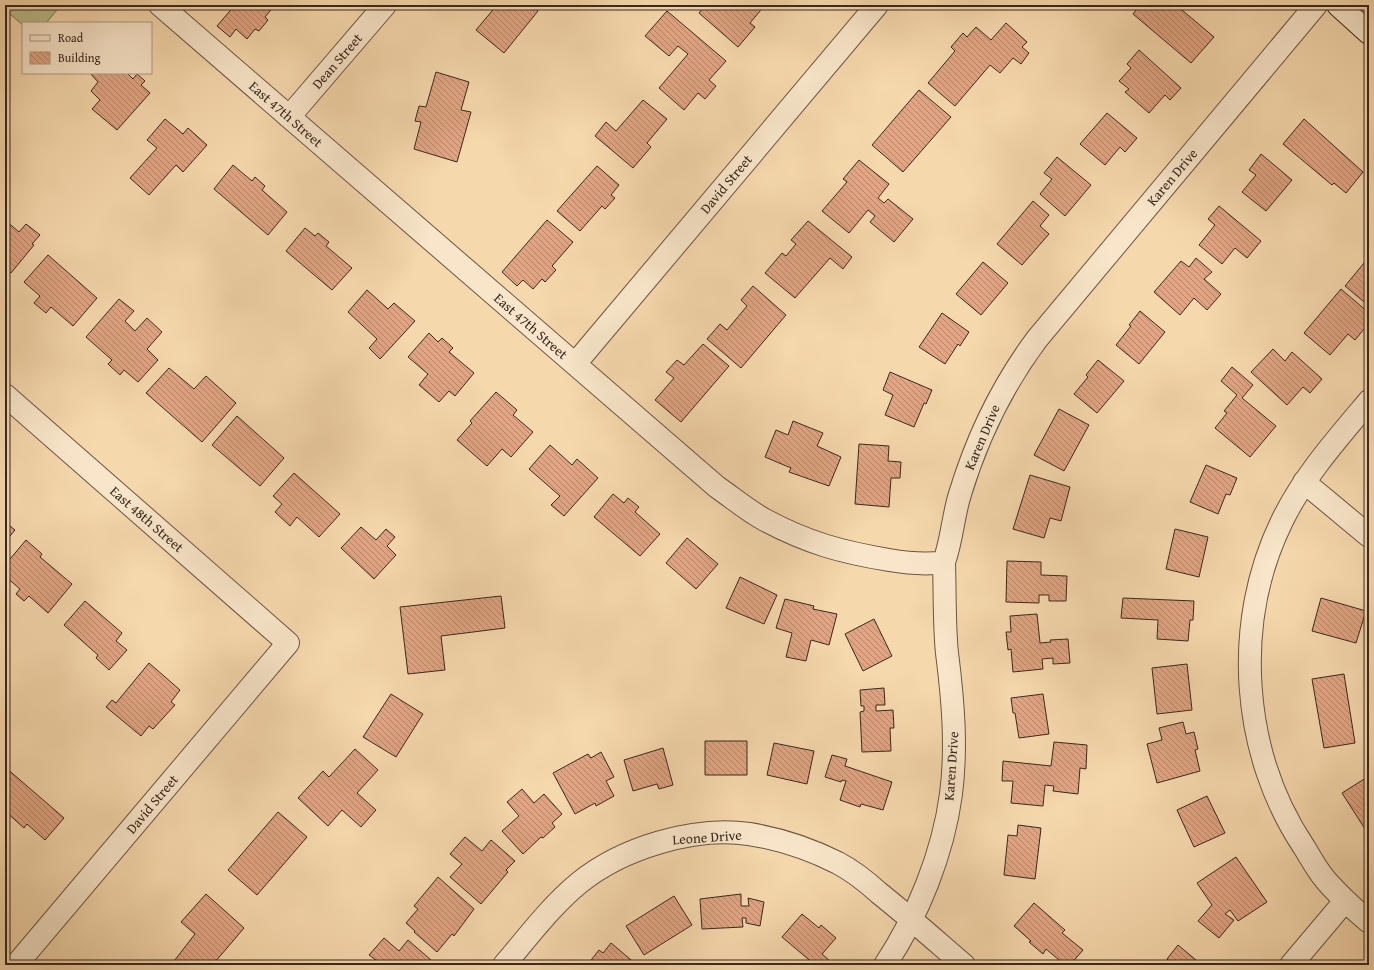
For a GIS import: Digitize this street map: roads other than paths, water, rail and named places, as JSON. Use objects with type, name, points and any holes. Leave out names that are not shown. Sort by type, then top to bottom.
[{"type":"street","name":"East 47th Street","points":[[160,5],[717,487],[765,520],[818,545],[853,554],[899,562],[934,564],[944,562]]},
{"type":"street","name":"Dean Street","points":[[289,117],[385,5]]},
{"type":"street","name":"David Street","points":[[575,364],[877,5]]},
{"type":"street","name":"Karen Drive","points":[[885,965],[911,918],[939,849],[951,795],[954,723],[951,675],[947,652],[944,562],[948,551],[956,506],[970,461],[989,418],[1017,368],[1051,322],[1316,5]]},
{"type":"street","points":[[1338,5],[1369,33]]},
{"type":"street","name":"East 48th Street","points":[[5,395],[288,643]]},
{"type":"street","points":[[1369,401],[1304,482],[1282,522],[1268,557],[1260,586],[1251,632],[1251,688],[1256,733],[1277,798],[1297,838],[1322,876],[1345,901],[1369,922]]},
{"type":"street","points":[[1304,482],[1369,536]]},
{"type":"street","name":"David Street","points":[[16,965],[288,643]]},
{"type":"street","name":"Leone Drive","points":[[504,965],[554,906],[586,878],[609,863],[661,841],[684,836],[749,834],[806,848],[838,863],[858,876],[911,918],[964,965]]},
{"type":"street","points":[[1291,965],[1345,901]]},
{"type":"street","points":[[5,956],[16,965]]}]
